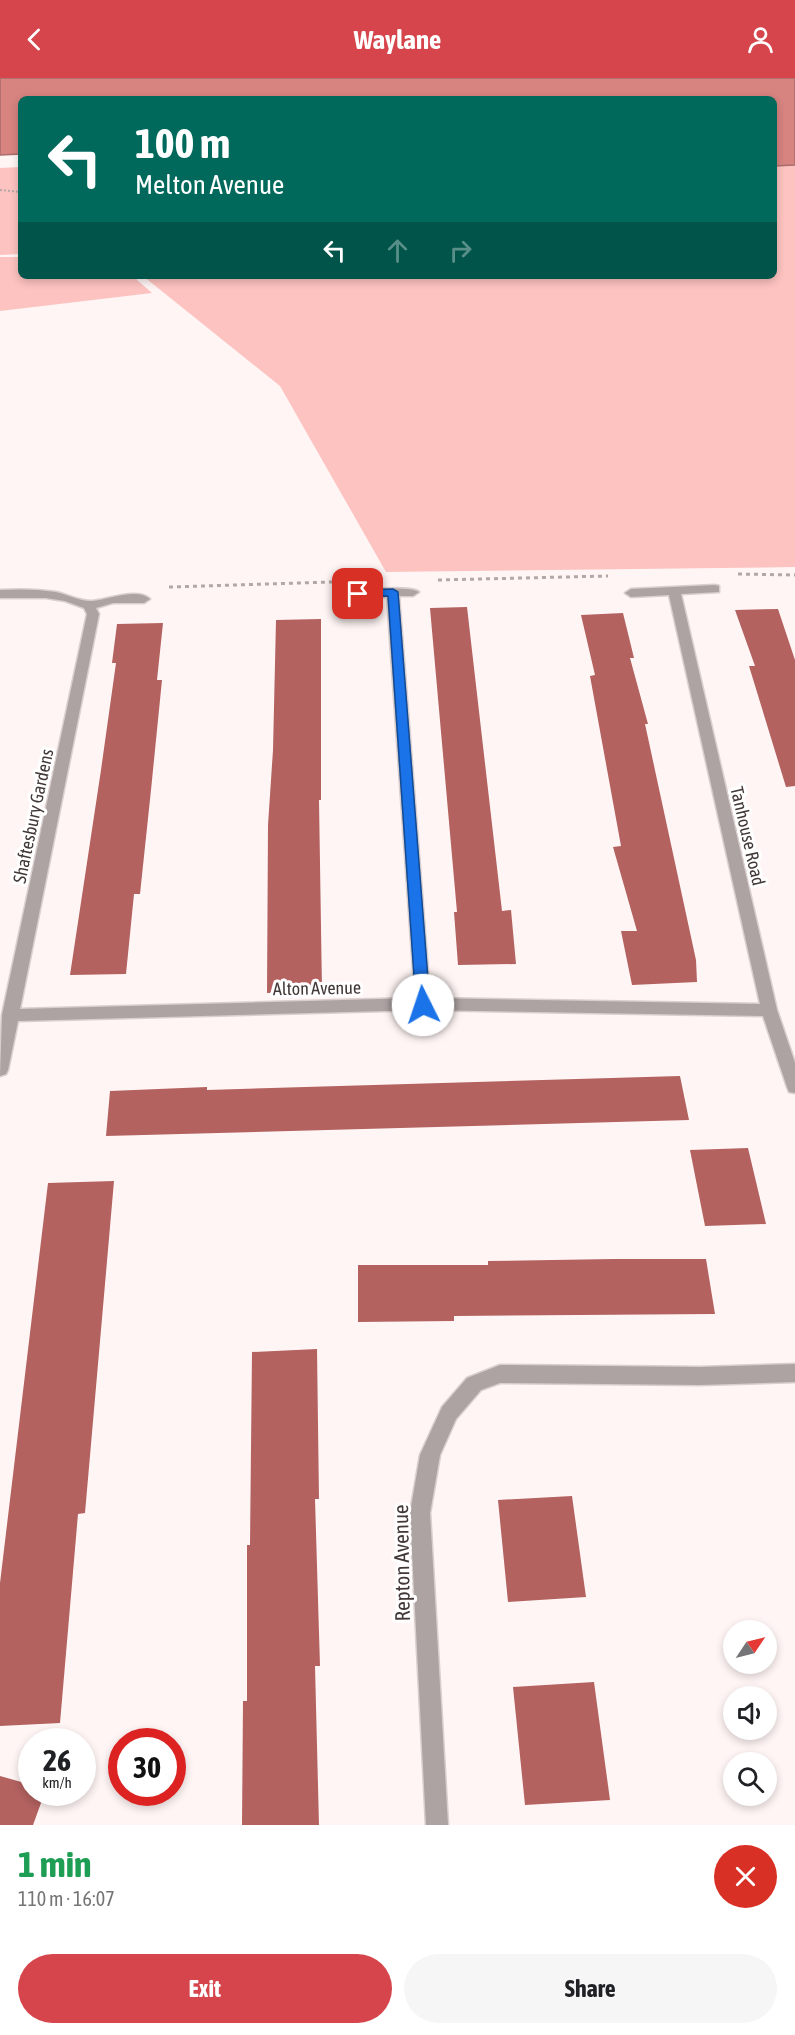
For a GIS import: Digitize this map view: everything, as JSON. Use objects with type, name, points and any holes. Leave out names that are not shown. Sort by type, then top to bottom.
[{"type":"street","points":[[631,593],[715,590]]},
{"type":"street","name":"Tanhouse Road","points":[[674,591],[769,1010],[795,1087]]},
{"type":"street","points":[[0,594],[37,592],[77,600],[89,606],[112,599],[144,598]]},
{"type":"street","points":[[393,592],[423,1005]]},
{"type":"street","points":[[358,594],[413,592]]},
{"type":"street","name":"Shaftesbury Gardens","points":[[0,1070],[93,614],[89,606]]},
{"type":"street","name":"Alton Avenue","points":[[10,1015],[423,1005],[769,1010]]},
{"type":"street","name":"Repton Avenue","points":[[437,1825],[420,1513],[430,1455],[449,1413],[474,1384],[500,1374],[700,1376],[795,1373]]},
{"type":"path","points":[[0,190],[18,192]]},
{"type":"path","points":[[731,574],[795,575]]},
{"type":"path","points":[[428,580],[615,576]]},
{"type":"path","points":[[144,598],[166,587],[342,582]]},
{"type":"shaded area","points":[[0,78],[795,78],[795,165],[777,166],[777,96],[18,96],[18,154],[0,155]]},
{"type":"shaded area","points":[[795,165],[795,567],[386,572],[280,386],[147,279],[777,279],[777,166]]},
{"type":"shaded area","points":[[18,167],[18,254],[0,255],[0,168]]},
{"type":"shaded area","points":[[0,257],[18,257],[18,279],[137,279],[152,293],[0,311]]},
{"type":"building","points":[[467,607],[502,911],[511,910],[516,964],[458,965],[454,912],[457,912],[430,608]]},
{"type":"building","points":[[778,609],[795,660],[795,786],[786,787],[749,666],[755,666],[735,610]]},
{"type":"building","points":[[623,613],[634,658],[630,658],[648,724],[645,724],[696,960],[697,982],[632,985],[621,931],[637,931],[613,847],[621,846],[590,676],[595,675],[581,615]]},
{"type":"building","points":[[321,619],[321,800],[319,800],[322,991],[267,993],[268,825],[273,750],[276,620]]},
{"type":"building","points":[[163,623],[157,680],[162,680],[151,790],[140,894],[134,894],[126,974],[70,975],[116,663],[112,663],[117,624]]},
{"type":"building","points":[[680,1076],[689,1120],[106,1136],[110,1091]]},
{"type":"building","points":[[748,1148],[766,1224],[705,1226],[690,1150]]},
{"type":"building","points":[[114,1181],[85,1513],[78,1514],[60,1723],[0,1726],[0,1583],[48,1183]]},
{"type":"building","points":[[706,1259],[715,1314],[454,1316],[454,1321],[358,1322],[358,1265],[488,1265],[488,1261]]},
{"type":"building","points":[[317,1349],[319,1499],[315,1499],[320,1666],[315,1666],[319,1825],[242,1825],[243,1701],[247,1701],[247,1545],[250,1545],[252,1352]]},
{"type":"building","points":[[572,1496],[586,1597],[508,1602],[498,1500]]},
{"type":"building","points":[[594,1682],[610,1800],[525,1805],[513,1687]]},
{"type":"building","points":[[0,1776],[18,1781],[18,1806],[40,1806],[33,1825],[0,1825]]},
{"type":"route","points":[[358,594],[393,592],[423,1005]]}]
